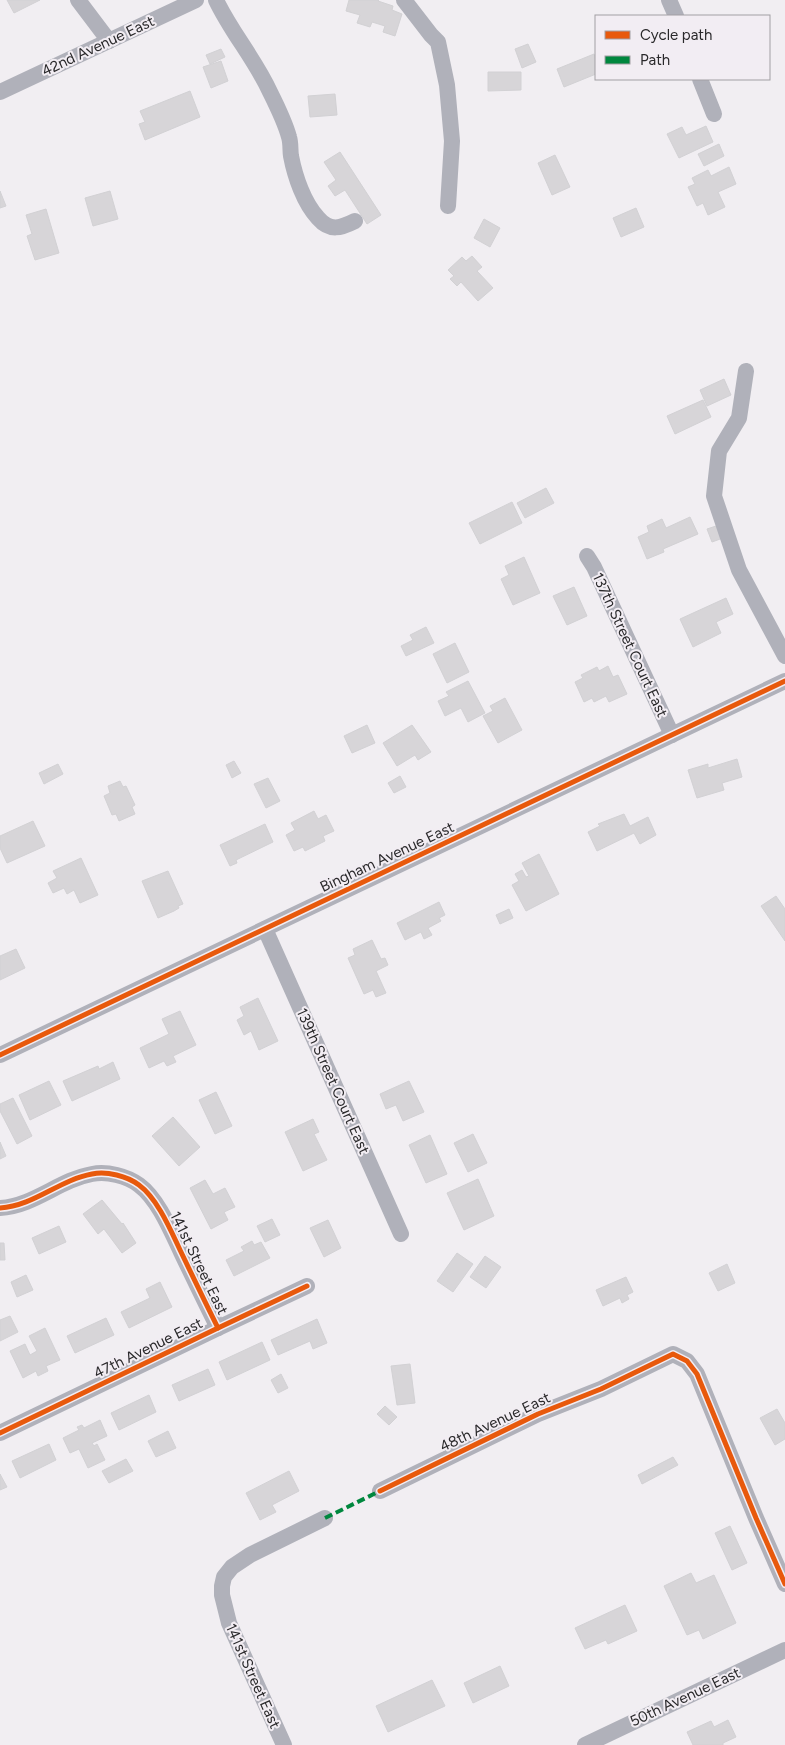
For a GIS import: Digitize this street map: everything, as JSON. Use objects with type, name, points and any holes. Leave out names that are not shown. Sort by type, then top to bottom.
[{"type":"street","points":[[78,0],[108,41]]},
{"type":"street","name":"42nd Avenue East","points":[[0,92],[196,0]]},
{"type":"street","points":[[216,0],[224,17],[255,64],[270,91],[290,139],[291,157],[296,176],[309,206],[321,222],[332,228],[344,227],[355,221]]},
{"type":"street","points":[[404,0],[438,42],[447,85],[452,141],[448,206]]},
{"type":"street","points":[[669,0],[676,15]]},
{"type":"street","points":[[700,80],[714,114]]},
{"type":"street","points":[[746,371],[739,418],[719,451],[714,496],[739,570],[785,656]]},
{"type":"street","name":"137th Street Court East","points":[[587,556],[594,566],[672,735]]},
{"type":"street","name":"Bingham Avenue East","points":[[0,1055],[785,681]]},
{"type":"street","name":"139th Street Court East","points":[[265,929],[401,1234]]},
{"type":"street","name":"141st Street East","points":[[0,1208],[20,1205],[92,1174],[102,1173],[120,1176],[139,1185],[147,1193],[166,1222],[218,1328]]},
{"type":"street","name":"47th Avenue East","points":[[0,1433],[307,1286]]},
{"type":"street","name":"48th Avenue East","points":[[380,1491],[538,1414],[601,1389],[673,1354],[687,1361],[697,1374],[785,1584]]},
{"type":"street","name":"141st Street East","points":[[284,1745],[229,1623],[222,1595],[224,1577],[232,1567],[250,1555],[325,1518]]},
{"type":"street","name":"50th Avenue East","points":[[585,1745],[785,1650]]},
{"type":"building","points":[[7,0],[40,0],[14,13]]},
{"type":"building","points":[[349,0],[379,0],[393,6],[392,10],[402,14],[395,36],[383,32],[385,26],[372,22],[370,27],[357,23],[360,15],[346,11]]},
{"type":"building","points":[[528,44],[536,62],[522,68],[515,49]]},
{"type":"building","points":[[221,49],[225,57],[210,64],[206,55]]},
{"type":"building","points":[[594,54],[595,74],[564,87],[557,69]]},
{"type":"building","points":[[221,61],[228,81],[211,88],[203,67]]},
{"type":"building","points":[[488,72],[521,72],[521,90],[488,91]]},
{"type":"building","points":[[190,91],[200,117],[145,140],[139,124],[145,122],[140,111]]},
{"type":"building","points":[[335,94],[337,115],[310,117],[308,96]]},
{"type":"building","points":[[706,126],[713,142],[679,158],[667,134],[682,127],[686,135]]},
{"type":"building","points":[[719,144],[724,156],[704,166],[698,154]]},
{"type":"building","points":[[340,152],[381,215],[367,224],[345,190],[335,196],[328,186],[336,180],[324,162]]},
{"type":"building","points":[[555,155],[570,187],[552,195],[538,163]]},
{"type":"building","points":[[729,167],[736,184],[718,192],[725,207],[708,215],[703,203],[697,206],[688,187],[695,184],[692,178],[708,170],[711,176]]},
{"type":"building","points":[[0,191],[6,206],[0,208]]},
{"type":"building","points":[[110,191],[118,219],[93,226],[85,198]]},
{"type":"building","points":[[636,208],[644,227],[621,237],[613,218]]},
{"type":"building","points":[[46,209],[59,253],[35,260],[27,236],[32,234],[26,215]]},
{"type":"building","points":[[484,219],[500,228],[490,247],[474,238]]},
{"type":"building","points":[[472,256],[482,267],[477,271],[493,288],[478,301],[461,282],[457,286],[450,279],[454,276],[448,270],[462,257],[466,261]]},
{"type":"building","points":[[724,379],[731,395],[707,406],[700,390]]},
{"type":"building","points":[[703,400],[711,417],[675,434],[667,416]]},
{"type":"building","points":[[546,488],[554,503],[525,518],[517,503]]},
{"type":"building","points":[[512,502],[522,523],[480,544],[469,523]]},
{"type":"building","points":[[690,517],[698,534],[663,549],[664,552],[647,559],[638,537],[649,532],[647,526],[662,519],[666,528]]},
{"type":"building","points":[[719,525],[723,538],[712,542],[707,529]]},
{"type":"building","points":[[524,557],[540,593],[513,605],[501,579],[509,575],[505,566]]},
{"type":"building","points":[[574,587],[587,616],[567,625],[553,596]]},
{"type":"building","points":[[726,598],[733,614],[716,622],[721,633],[693,647],[680,619]]},
{"type":"building","points":[[426,627],[434,643],[406,656],[401,646],[413,640],[410,635]]},
{"type":"building","points":[[455,643],[469,672],[447,683],[433,654]]},
{"type":"building","points":[[608,666],[613,677],[618,675],[627,694],[609,702],[606,696],[594,702],[592,698],[584,702],[575,682],[583,678],[581,675],[597,667],[599,671]]},
{"type":"building","points":[[468,681],[485,713],[468,722],[461,708],[445,716],[438,701],[449,696],[446,692]]},
{"type":"building","points":[[505,698],[522,730],[498,743],[483,716],[493,711],[490,706]]},
{"type":"building","points":[[367,725],[375,743],[352,753],[344,736]]},
{"type":"building","points":[[412,725],[431,752],[418,760],[415,755],[397,766],[383,743]]},
{"type":"building","points":[[737,759],[742,777],[722,783],[724,790],[697,798],[688,770],[708,764],[708,768]]},
{"type":"building","points":[[234,761],[241,773],[232,778],[226,765]]},
{"type":"building","points":[[58,764],[63,774],[44,784],[39,773]]},
{"type":"building","points":[[400,776],[406,787],[394,793],[388,783]]},
{"type":"building","points":[[268,778],[280,801],[266,808],[254,784]]},
{"type":"building","points":[[120,781],[123,787],[126,786],[135,805],[132,807],[135,814],[119,821],[116,814],[112,815],[104,796],[110,793],[108,786]]},
{"type":"building","points":[[314,811],[318,819],[326,815],[334,831],[323,836],[325,841],[305,851],[303,847],[294,851],[286,835],[295,830],[291,823]]},
{"type":"building","points":[[624,814],[630,826],[648,817],[656,835],[640,844],[634,833],[597,851],[588,832],[600,826],[598,824]]},
{"type":"building","points":[[33,821],[45,846],[7,863],[0,848],[0,836]]},
{"type":"building","points":[[265,824],[273,842],[236,860],[237,863],[230,866],[220,845]]},
{"type":"building","points":[[539,854],[559,894],[526,911],[512,885],[519,881],[515,874],[522,870],[526,877],[529,876],[522,863]]},
{"type":"building","points":[[81,858],[98,895],[80,903],[74,890],[67,894],[64,888],[53,893],[48,883],[57,878],[53,871]]},
{"type":"building","points":[[168,871],[183,904],[174,911],[158,918],[142,881]]},
{"type":"building","points":[[776,896],[785,909],[785,941],[761,906]]},
{"type":"building","points":[[439,902],[445,915],[439,918],[441,921],[428,928],[432,935],[424,939],[421,932],[405,940],[397,923]]},
{"type":"building","points":[[509,909],[513,918],[500,924],[496,915]]},
{"type":"building","points":[[372,940],[381,959],[385,958],[388,965],[376,971],[386,993],[376,997],[373,990],[364,994],[348,958],[355,955],[353,949]]},
{"type":"building","points":[[16,949],[25,968],[0,980],[0,956]]},
{"type":"building","points":[[258,998],[278,1041],[259,1050],[251,1031],[244,1035],[237,1020],[244,1016],[240,1007]]},
{"type":"building","points":[[180,1011],[196,1045],[173,1056],[176,1062],[167,1066],[164,1061],[149,1068],[140,1048],[169,1034],[162,1019]]},
{"type":"building","points":[[113,1062],[120,1079],[72,1101],[63,1081],[98,1066],[99,1069]]},
{"type":"building","points":[[49,1081],[61,1105],[30,1120],[19,1095]]},
{"type":"building","points":[[409,1081],[424,1112],[403,1121],[396,1105],[386,1109],[380,1094]]},
{"type":"building","points":[[216,1092],[232,1126],[215,1134],[199,1100]]},
{"type":"building","points":[[13,1098],[32,1136],[17,1144],[0,1111],[0,1104]]},
{"type":"building","points":[[173,1117],[200,1147],[179,1166],[152,1136]]},
{"type":"building","points":[[313,1119],[319,1132],[314,1134],[327,1160],[303,1171],[285,1132]]},
{"type":"building","points":[[473,1134],[487,1163],[468,1172],[454,1143]]},
{"type":"building","points":[[430,1135],[447,1174],[426,1183],[409,1145]]},
{"type":"building","points":[[0,1142],[6,1156],[0,1159]]},
{"type":"building","points":[[478,1179],[494,1216],[464,1230],[447,1193]]},
{"type":"building","points":[[205,1180],[213,1194],[225,1188],[235,1207],[224,1212],[228,1220],[211,1229],[190,1188]]},
{"type":"building","points":[[102,1200],[123,1223],[136,1243],[122,1253],[104,1229],[98,1234],[83,1214]]},
{"type":"building","points":[[272,1219],[280,1235],[265,1242],[257,1226]]},
{"type":"building","points":[[328,1220],[341,1248],[324,1257],[310,1228]]},
{"type":"building","points":[[59,1226],[66,1242],[39,1254],[32,1238]]},
{"type":"building","points":[[252,1241],[254,1245],[261,1242],[270,1258],[234,1276],[226,1260],[244,1251],[241,1247]]},
{"type":"building","points":[[0,1243],[4,1243],[5,1260],[0,1260]]},
{"type":"building","points":[[457,1253],[473,1264],[453,1292],[437,1281]]},
{"type":"building","points":[[485,1256],[501,1267],[486,1288],[470,1277]]},
{"type":"building","points":[[727,1264],[735,1283],[718,1291],[709,1273]]},
{"type":"building","points":[[26,1275],[33,1290],[17,1297],[11,1282]]},
{"type":"building","points":[[626,1277],[633,1292],[627,1295],[629,1299],[622,1303],[620,1298],[603,1306],[596,1290]]},
{"type":"building","points":[[160,1282],[172,1307],[129,1328],[121,1312],[150,1298],[146,1289]]},
{"type":"building","points":[[10,1316],[18,1332],[0,1341],[0,1320]]},
{"type":"building","points":[[106,1318],[114,1335],[75,1353],[67,1336]]},
{"type":"building","points":[[317,1319],[327,1343],[313,1349],[310,1341],[278,1355],[271,1340]]},
{"type":"building","points":[[45,1328],[60,1360],[46,1366],[48,1371],[38,1376],[36,1371],[23,1378],[10,1351],[25,1344],[30,1355],[37,1351],[29,1336]]},
{"type":"building","points":[[262,1342],[270,1360],[227,1380],[219,1362]]},
{"type":"building","points":[[410,1364],[415,1403],[397,1405],[391,1366]]},
{"type":"building","points":[[208,1369],[215,1385],[179,1401],[172,1385]]},
{"type":"building","points":[[281,1374],[288,1388],[278,1393],[271,1380]]},
{"type":"building","points":[[149,1395],[156,1412],[119,1430],[111,1413]]},
{"type":"building","points":[[385,1406],[397,1417],[389,1425],[377,1414]]},
{"type":"building","points":[[777,1409],[785,1423],[785,1439],[775,1445],[760,1418]]},
{"type":"building","points":[[100,1420],[107,1436],[92,1443],[94,1446],[97,1444],[105,1460],[88,1468],[79,1449],[70,1453],[63,1438],[79,1430],[77,1427],[82,1425],[84,1428]]},
{"type":"building","points":[[168,1431],[176,1448],[156,1457],[148,1441]]},
{"type":"building","points":[[49,1444],[56,1460],[20,1478],[12,1461]]},
{"type":"building","points":[[673,1457],[678,1465],[642,1484],[638,1475]]},
{"type":"building","points":[[126,1459],[133,1471],[109,1483],[102,1471]]},
{"type":"building","points":[[289,1471],[299,1491],[272,1505],[276,1512],[260,1520],[246,1493]]},
{"type":"building","points":[[0,1474],[7,1487],[0,1490]]},
{"type":"building","points":[[730,1526],[747,1563],[732,1570],[715,1533]]},
{"type":"building","points":[[691,1573],[696,1583],[714,1575],[736,1623],[703,1639],[699,1630],[687,1635],[664,1586]]},
{"type":"building","points":[[625,1605],[637,1631],[608,1644],[606,1640],[585,1649],[575,1628]]},
{"type":"building","points":[[500,1666],[509,1686],[473,1703],[464,1683]]},
{"type":"building","points":[[432,1680],[445,1706],[388,1732],[376,1706]]},
{"type":"building","points":[[728,1720],[736,1737],[723,1743],[723,1745],[693,1745],[687,1732],[711,1721],[714,1727]]},
{"type":"marked path","points":[[325,1518],[380,1491]]},
{"type":"cycle path","points":[[0,1055],[785,681]]},
{"type":"cycle path","points":[[0,1208],[24,1203],[68,1182],[92,1174],[110,1174],[134,1182],[152,1198],[163,1216],[218,1328]]},
{"type":"cycle path","points":[[0,1433],[307,1286]]},
{"type":"cycle path","points":[[380,1491],[538,1414],[601,1389],[673,1354],[687,1361],[697,1374],[785,1584]]}]
